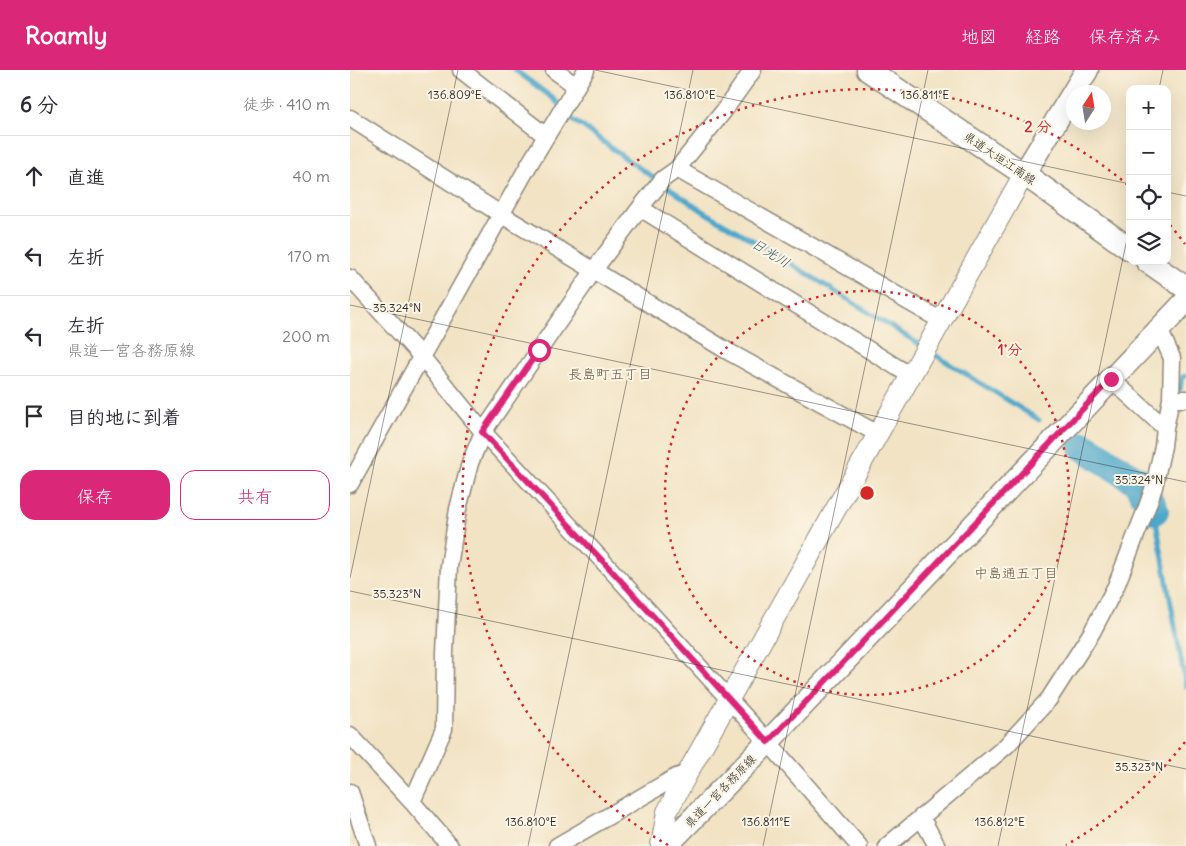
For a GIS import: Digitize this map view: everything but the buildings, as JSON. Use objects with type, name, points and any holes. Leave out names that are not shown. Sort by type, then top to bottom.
[{"type":"main road","name":"県道大垣江南線","points":[[868,70],[1024,174],[1126,246]]},
{"type":"main road","points":[[1024,174],[1087,70]]},
{"type":"main road","points":[[1153,265],[1186,288]]},
{"type":"main road","name":"県道一宮各務原線","points":[[666,846],[768,742],[1186,300]]},
{"type":"street","points":[[461,70],[548,133]]},
{"type":"street","points":[[554,70],[574,89]]},
{"type":"street","points":[[350,484],[548,133],[586,70]]},
{"type":"street","points":[[412,802],[444,729],[449,566],[458,508],[470,463],[482,432],[594,270],[640,208],[658,185],[677,169],[753,70]]},
{"type":"street","points":[[350,118],[502,215],[729,352],[878,434]]},
{"type":"street","points":[[677,169],[942,321]]},
{"type":"street","points":[[661,846],[667,812],[687,774],[1024,174]]},
{"type":"street","points":[[640,208],[911,376]]},
{"type":"street","points":[[350,278],[421,356],[482,432],[605,563],[768,742],[859,846]]},
{"type":"street","points":[[887,846],[1006,746],[1049,699],[1092,632],[1116,586],[1147,507],[1164,446],[1165,428],[1178,399],[1172,358],[1159,329]]},
{"type":"street","points":[[1111,379],[1165,428]]},
{"type":"street","points":[[350,735],[450,846]]},
{"type":"street","points":[[557,846],[676,777],[687,774]]},
{"type":"street","points":[[350,792],[368,846]]},
{"type":"street","points":[[920,818],[937,846]]},
{"type":"waterway","name":"日光川","points":[[515,70],[554,99],[575,122],[704,212],[766,248],[922,346]]},
{"type":"waterway","name":"日光川","points":[[929,351],[1039,420]]},
{"type":"waterway","name":"日光川","points":[[1180,389],[1182,377],[1186,376]]},
{"type":"waterway","name":"日光川","points":[[1083,446],[1137,481],[1154,510]]},
{"type":"waterway","points":[[1155,505],[1154,510],[1186,687]]},
{"type":"district","name":"長島町五丁目","points":[[610,374]]},
{"type":"district","name":"中島通五丁目","points":[[1016,573]]},
{"type":"route","points":[[539,350],[482,432],[768,742],[1111,379]]}]
